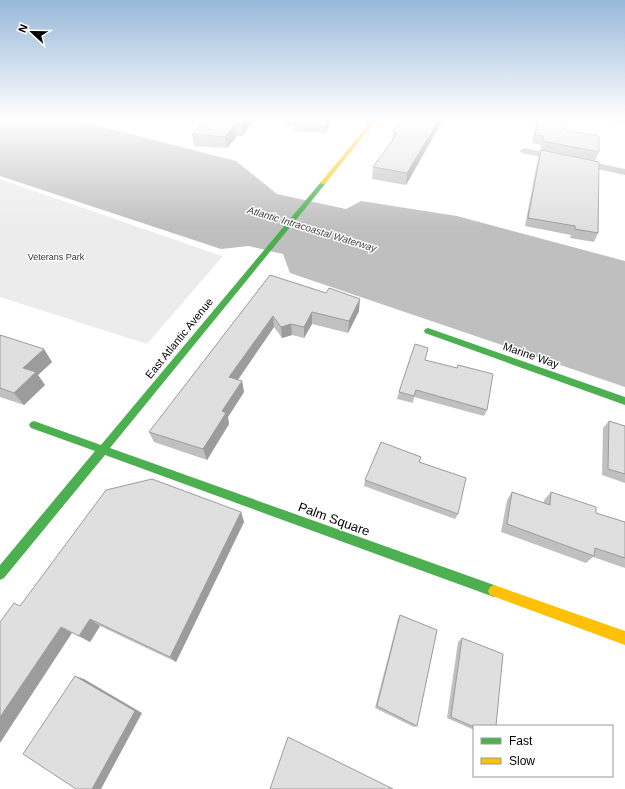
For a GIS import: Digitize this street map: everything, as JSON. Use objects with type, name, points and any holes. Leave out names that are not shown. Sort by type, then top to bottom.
[{"type":"main road","name":"East Atlantic Avenue","points":[[0,574],[345,155]]},
{"type":"main road","name":"Marine Way","points":[[428,331],[625,401]]},
{"type":"main road","name":"Palm Square","points":[[34,425],[625,638]]},
{"type":"street","points":[[543,155],[625,172]]},
{"type":"green space","name":"Veterans Park","points":[[0,179],[223,256],[147,344],[0,297]]},
{"type":"water","name":"Atlantic Intracoastal Waterway","points":[[0,155],[212,155],[236,161],[277,194],[346,209],[361,201],[457,216],[625,261],[625,387],[290,273],[283,254],[249,246],[221,249],[0,176]]},
{"type":"building","points":[[382,155],[418,155],[407,173],[373,167]]},
{"type":"building","points":[[540,155],[564,155],[599,162],[598,233],[575,229],[575,226],[528,218]]},
{"type":"building","points":[[270,275],[326,293],[329,288],[360,299],[349,321],[312,312],[304,327],[291,324],[281,327],[273,316],[229,377],[242,381],[222,411],[226,413],[203,449],[149,432]]},
{"type":"building","points":[[0,335],[44,349],[23,368],[36,372],[14,393],[0,388]]},
{"type":"building","points":[[415,344],[428,348],[425,360],[457,368],[458,365],[493,374],[487,410],[416,390],[414,396],[399,392]]},
{"type":"building","points":[[609,421],[625,426],[625,474],[608,469]]},
{"type":"building","points":[[381,442],[421,457],[419,462],[466,478],[458,514],[365,480]]},
{"type":"building","points":[[152,479],[241,512],[170,657],[90,619],[79,636],[61,627],[0,717],[0,622],[14,603],[20,606],[106,490]]},
{"type":"building","points":[[512,492],[550,505],[551,492],[596,507],[596,513],[625,522],[625,558],[595,548],[594,556],[507,524]]},
{"type":"building","points":[[400,615],[437,630],[417,726],[377,706]]},
{"type":"building","points":[[462,638],[503,654],[496,725],[473,725],[473,727],[451,717]]},
{"type":"building","points":[[75,676],[135,711],[92,789],[76,789],[23,754]]},
{"type":"building","points":[[288,737],[393,789],[270,789]]},
{"type":"traffic: fast","points":[[0,574],[323,183]]},
{"type":"traffic: fast","points":[[428,331],[625,401]]},
{"type":"traffic: fast","points":[[34,425],[494,591]]},
{"type":"traffic: slow","points":[[323,183],[346,155]]},
{"type":"traffic: slow","points":[[494,591],[625,638]]}]
